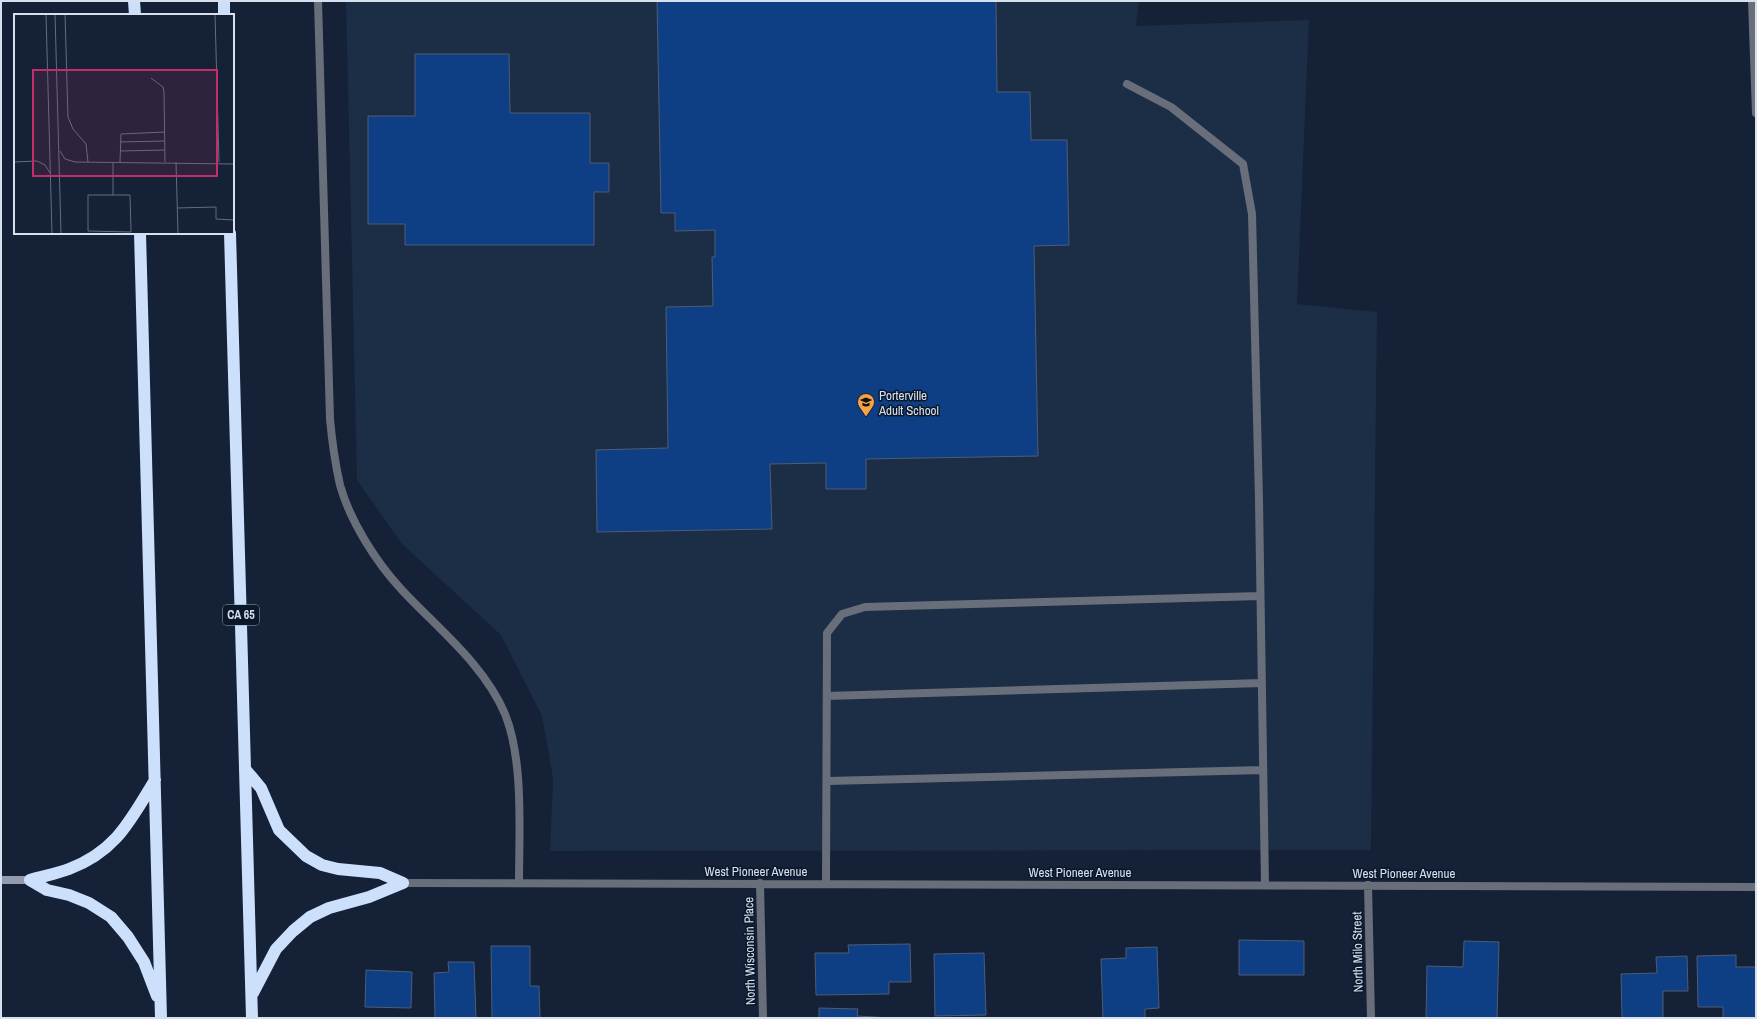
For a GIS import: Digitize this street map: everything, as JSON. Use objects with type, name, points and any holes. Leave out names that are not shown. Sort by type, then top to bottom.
[{"type":"highway","points":[[134,1],[135,14]]},
{"type":"highway","points":[[224,1],[224,14]]},
{"type":"highway","points":[[140,234],[161,1012]]},
{"type":"highway","name":"CA 65","points":[[230,234],[252,1018]]},
{"type":"highway","points":[[245,769],[261,788],[279,830],[306,856],[322,865],[338,869],[380,874],[403,883]]},
{"type":"highway","points":[[30,880],[46,874],[67,870],[85,862],[114,842],[130,822],[155,780]]},
{"type":"highway","points":[[30,880],[47,890],[70,895],[89,903],[111,917],[128,937],[144,962],[161,1012]]},
{"type":"highway","points":[[251,997],[276,949],[293,931],[310,917],[330,908],[369,897],[403,883]]},
{"type":"street","points":[[318,1],[330,419],[334,457],[340,486],[350,512],[381,565],[401,589],[456,644],[490,687],[505,715],[514,747],[518,787],[519,883]]},
{"type":"street","points":[[1752,1],[1756,113]]},
{"type":"street","points":[[1127,84],[1171,107],[1243,164],[1252,214],[1265,885]]},
{"type":"street","points":[[826,884],[827,633],[842,614],[865,607],[1260,596]]},
{"type":"street","points":[[827,696],[1262,683]]},
{"type":"street","points":[[827,781],[1263,770]]},
{"type":"street","points":[[1,880],[30,880]]},
{"type":"street","name":"West Pioneer Avenue","points":[[403,883],[1756,887]]},
{"type":"street","name":"North Wisconsin Place","points":[[760,883],[763,1018]]},
{"type":"street","name":"North Milo Street","points":[[1368,885],[1371,1018]]},
{"type":"shaded area","name":"Porterville Adult School","points":[[346,1],[1139,1],[1136,26],[1309,20],[1297,304],[1377,312],[1371,850],[550,851],[553,778],[542,716],[501,635],[402,544],[357,480]]},
{"type":"building","points":[[657,1],[996,1],[997,92],[1030,92],[1031,140],[1067,140],[1069,245],[1034,246],[1038,456],[866,459],[866,489],[826,489],[826,463],[770,464],[772,529],[597,532],[596,450],[668,448],[666,307],[713,306],[712,257],[715,257],[715,230],[675,231],[675,213],[661,213]]},
{"type":"building","points":[[415,54],[509,54],[510,113],[590,113],[590,163],[609,163],[609,192],[594,192],[594,245],[405,245],[405,224],[368,224],[368,116],[415,116]]},
{"type":"building","points":[[1239,940],[1304,941],[1304,975],[1239,975]]},
{"type":"building","points":[[1464,941],[1499,942],[1497,1018],[1426,1018],[1427,966],[1463,967]]},
{"type":"building","points":[[910,944],[911,982],[889,982],[889,994],[816,995],[815,953],[849,953],[848,945]]},
{"type":"building","points":[[491,946],[530,946],[530,986],[539,986],[540,1018],[492,1018]]},
{"type":"building","points":[[1157,947],[1159,1008],[1145,1009],[1145,1018],[1103,1018],[1101,959],[1126,958],[1126,948]]},
{"type":"building","points":[[984,953],[986,1015],[935,1016],[934,954]]},
{"type":"building","points":[[1736,955],[1736,967],[1756,967],[1756,1018],[1723,1018],[1723,1007],[1698,1007],[1697,956]]},
{"type":"building","points":[[1687,956],[1688,991],[1663,991],[1663,1018],[1622,1018],[1621,974],[1657,973],[1656,957]]},
{"type":"building","points":[[448,962],[474,962],[476,1018],[435,1018],[434,973],[449,972]]},
{"type":"building","points":[[366,970],[412,972],[411,1008],[365,1007]]},
{"type":"building","points":[[819,1008],[858,1009],[857,1016],[892,1018],[819,1018]]},
{"type":"place","name":"Porterville Adult School","points":[[866,417]]}]
